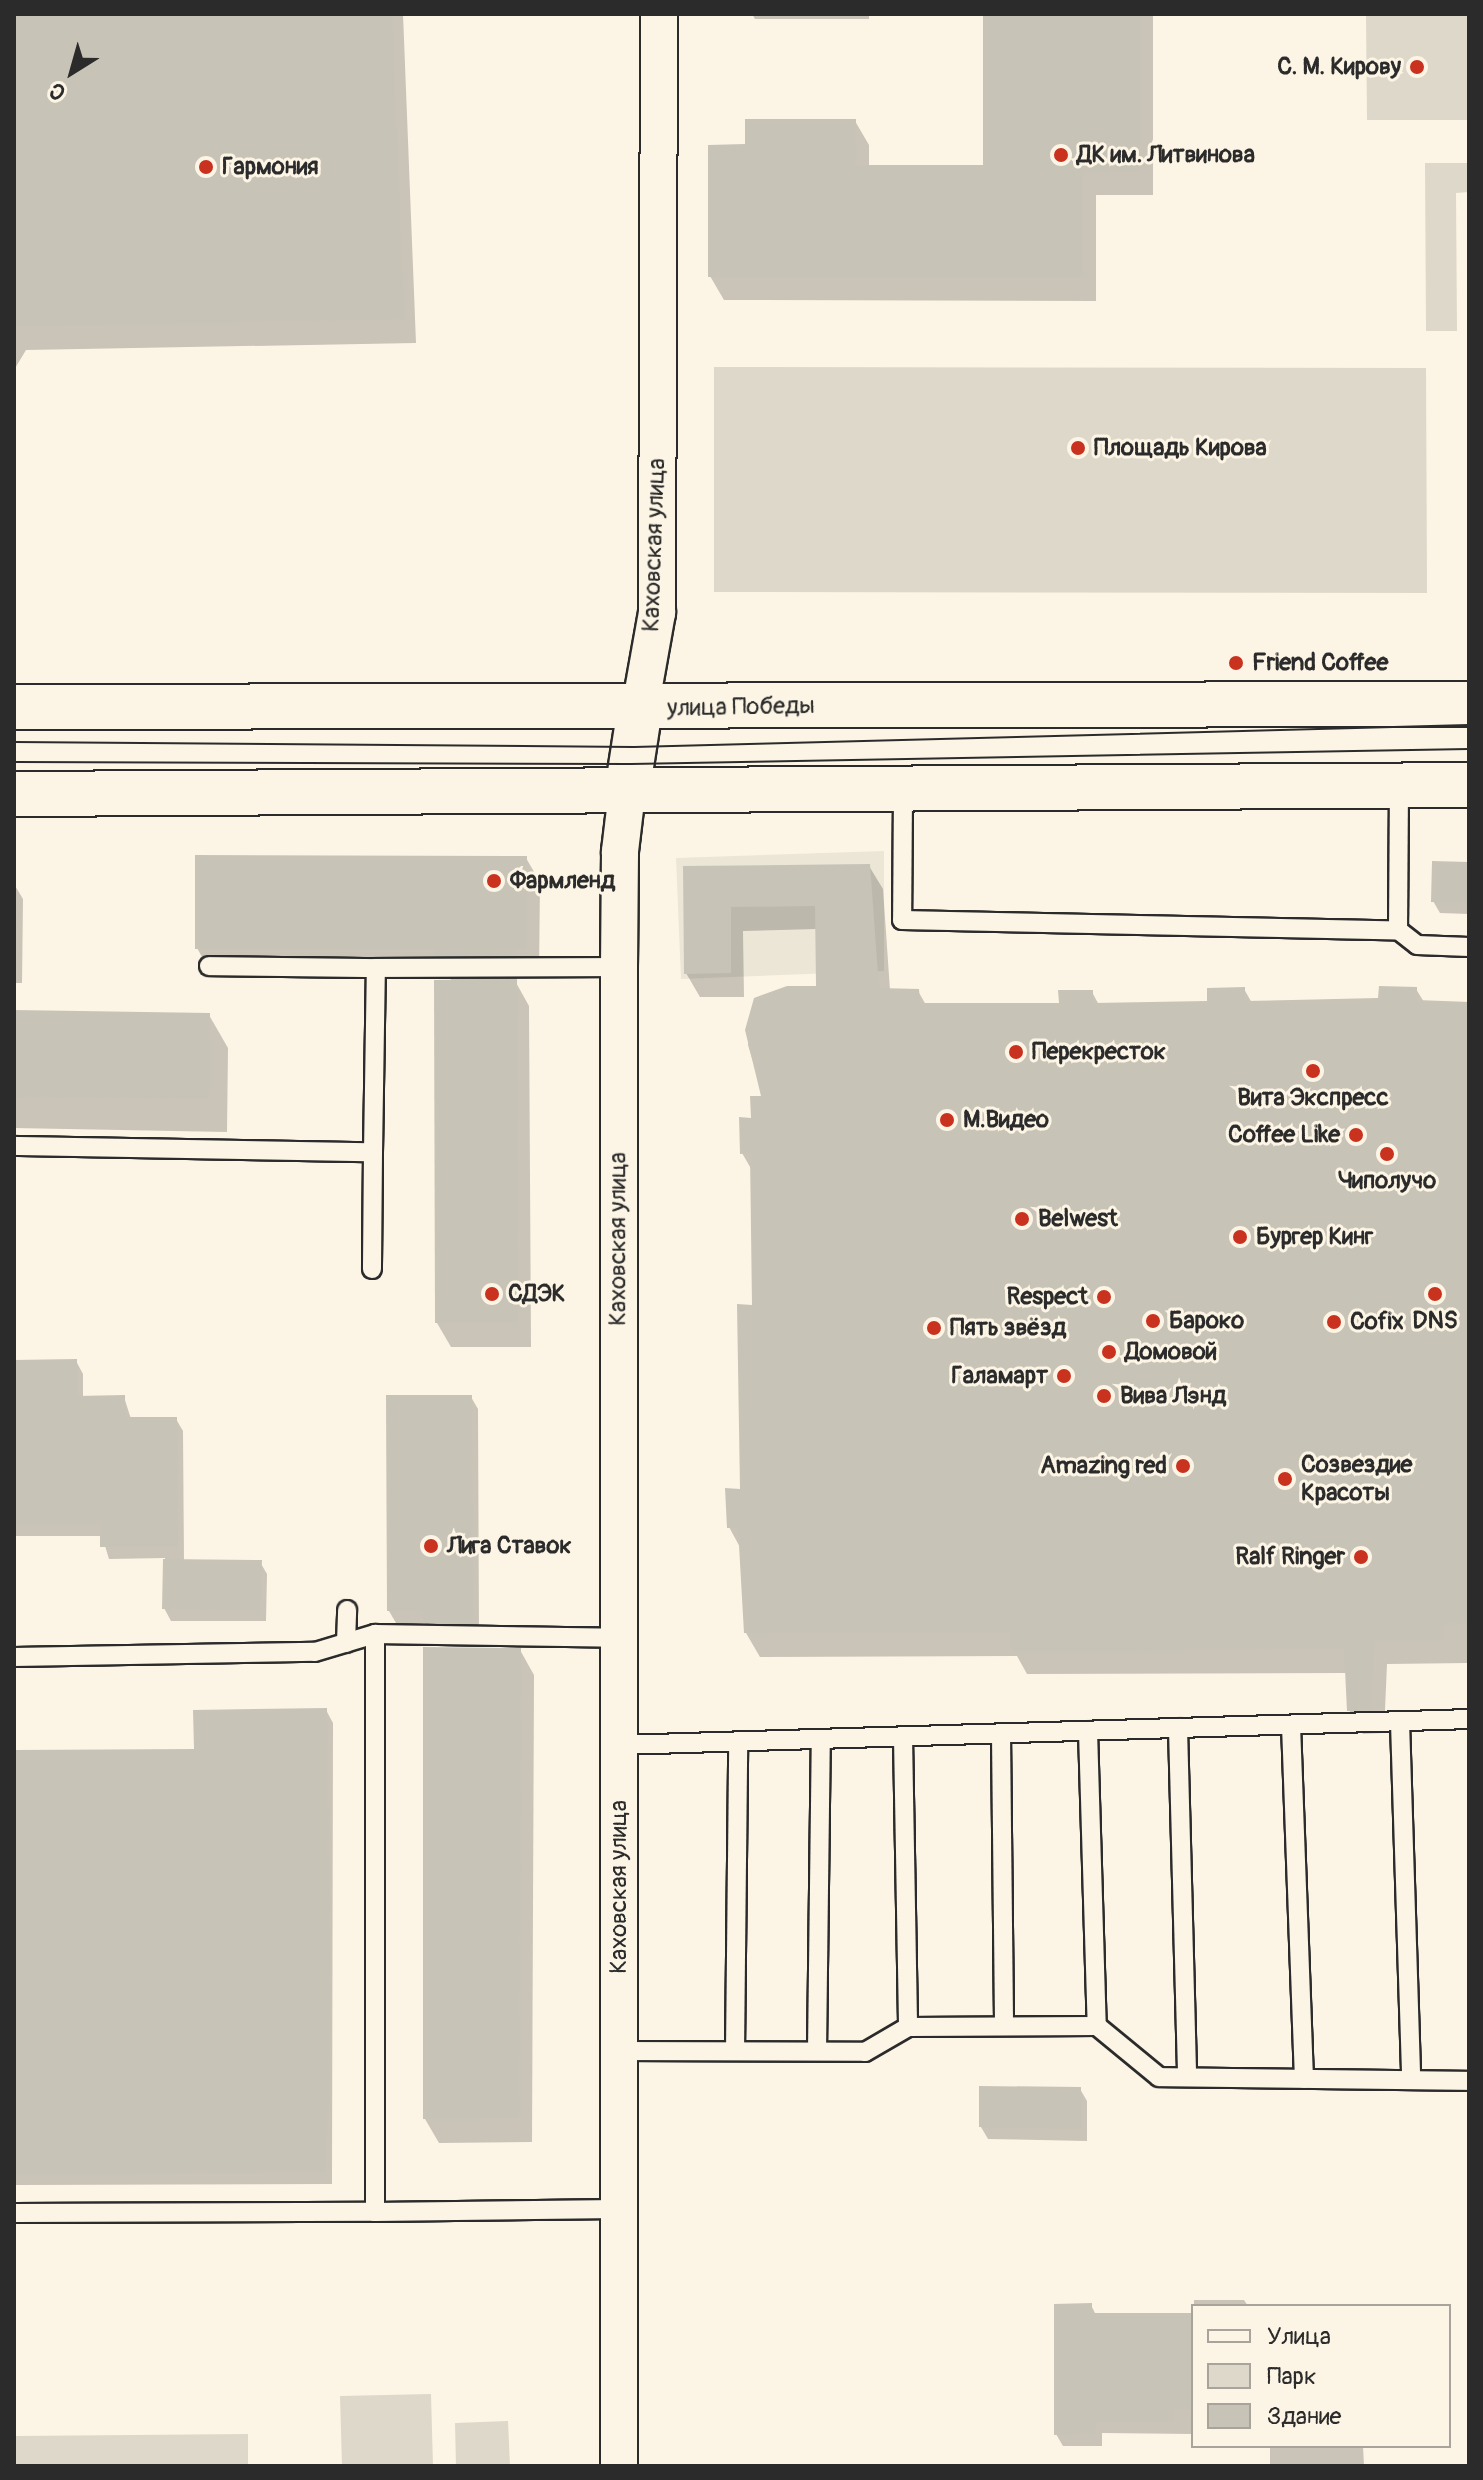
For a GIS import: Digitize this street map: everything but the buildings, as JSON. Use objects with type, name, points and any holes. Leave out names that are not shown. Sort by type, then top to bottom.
[{"type":"main road","name":"улица Победы","points":[[14,707],[1469,704]]},
{"type":"main road","name":"Каховская улица","points":[[627,792],[640,708]]},
{"type":"main road","points":[[14,794],[903,792],[1469,785]]},
{"type":"street","name":"Каховская улица","points":[[640,708],[657,613],[659,14]]},
{"type":"street","name":"Каховская улица","points":[[619,2466],[619,967],[620,851],[627,792]]},
{"type":"lane","points":[[1398,930],[1399,785]]},
{"type":"lane","points":[[903,792],[902,920],[1398,930],[1417,945],[1469,947]]},
{"type":"lane","points":[[209,966],[619,967]]},
{"type":"lane","points":[[372,1269],[376,968]]},
{"type":"lane","points":[[14,1146],[373,1152]]},
{"type":"lane","points":[[346,1643],[347,1610]]},
{"type":"lane","points":[[14,1657],[315,1652],[375,1634],[617,1638]]},
{"type":"lane","points":[[375,1634],[375,2212]]},
{"type":"lane","points":[[620,1745],[1469,1719]]},
{"type":"lane","points":[[1400,1722],[1411,2080]]},
{"type":"lane","points":[[1291,1725],[1304,2079]]},
{"type":"lane","points":[[1178,1728],[1187,2077]]},
{"type":"lane","points":[[1088,1731],[1097,2026]]},
{"type":"lane","points":[[1001,1734],[1004,2025]]},
{"type":"lane","points":[[903,1737],[908,2027]]},
{"type":"lane","points":[[817,2051],[821,1739]]},
{"type":"lane","points":[[735,2051],[738,1741]]},
{"type":"lane","points":[[618,2051],[865,2052],[908,2027],[1097,2026],[1159,2077],[1469,2081]]},
{"type":"lane","points":[[14,2213],[618,2209]]},
{"type":"shaded area","points":[[884,851],[884,971],[681,979],[676,858]]},
{"type":"green space","points":[[1366,14],[1469,14],[1469,120],[1367,120]]},
{"type":"green space","points":[[1425,163],[1469,163],[1469,192],[1456,193],[1457,331],[1426,331]]},
{"type":"green space","points":[[714,367],[1426,368],[1427,593],[714,592]]},
{"type":"green space","points":[[431,2394],[433,2466],[342,2466],[340,2396]]},
{"type":"green space","points":[[508,2421],[510,2466],[456,2466],[455,2423]]},
{"type":"green space","points":[[248,2434],[248,2466],[14,2466],[14,2436]]},
{"type":"tram line","points":[[14,742],[634,747],[1469,725]]},
{"type":"tram line","points":[[14,762],[631,764],[1469,749]]},
{"type":"place","name":"С. М. Кирову","points":[[1417,67]]},
{"type":"place","name":"ДК им. Литвинова","points":[[1061,155]]},
{"type":"place","name":"Гармония","points":[[206,167]]},
{"type":"place","name":"Площадь Кирова","points":[[1078,448]]},
{"type":"place","name":"Friend Coffee","points":[[1236,663]]},
{"type":"place","name":"Фармленд","points":[[494,881]]},
{"type":"place","name":"Перекресток","points":[[1016,1052]]},
{"type":"place","name":"Вита Экспресс","points":[[1313,1071]]},
{"type":"place","name":"М.Видео","points":[[947,1120]]},
{"type":"place","name":"Coffee Like","points":[[1356,1135]]},
{"type":"place","name":"Чиполучо","points":[[1387,1154]]},
{"type":"place","name":"Belwest","points":[[1022,1219]]},
{"type":"place","name":"Бургер Кинг","points":[[1240,1237]]},
{"type":"place","name":"СДЭК","points":[[492,1294]]},
{"type":"place","name":"DNS","points":[[1435,1294]]},
{"type":"place","name":"Respect","points":[[1104,1297]]},
{"type":"place","name":"Бароко","points":[[1153,1321]]},
{"type":"place","name":"Cofix","points":[[1334,1322]]},
{"type":"place","name":"Пять звёзд","points":[[934,1328]]},
{"type":"place","name":"Домовой","points":[[1109,1352]]},
{"type":"place","name":"Галамарт","points":[[1064,1376]]},
{"type":"place","name":"Вива Лэнд","points":[[1104,1396]]},
{"type":"place","name":"Amazing red","points":[[1183,1466]]},
{"type":"place","name":"Созвездие Красоты","points":[[1285,1479]]},
{"type":"place","name":"Лига Ставок","points":[[431,1546]]},
{"type":"place","name":"Ralf Ringer","points":[[1361,1557]]}]
